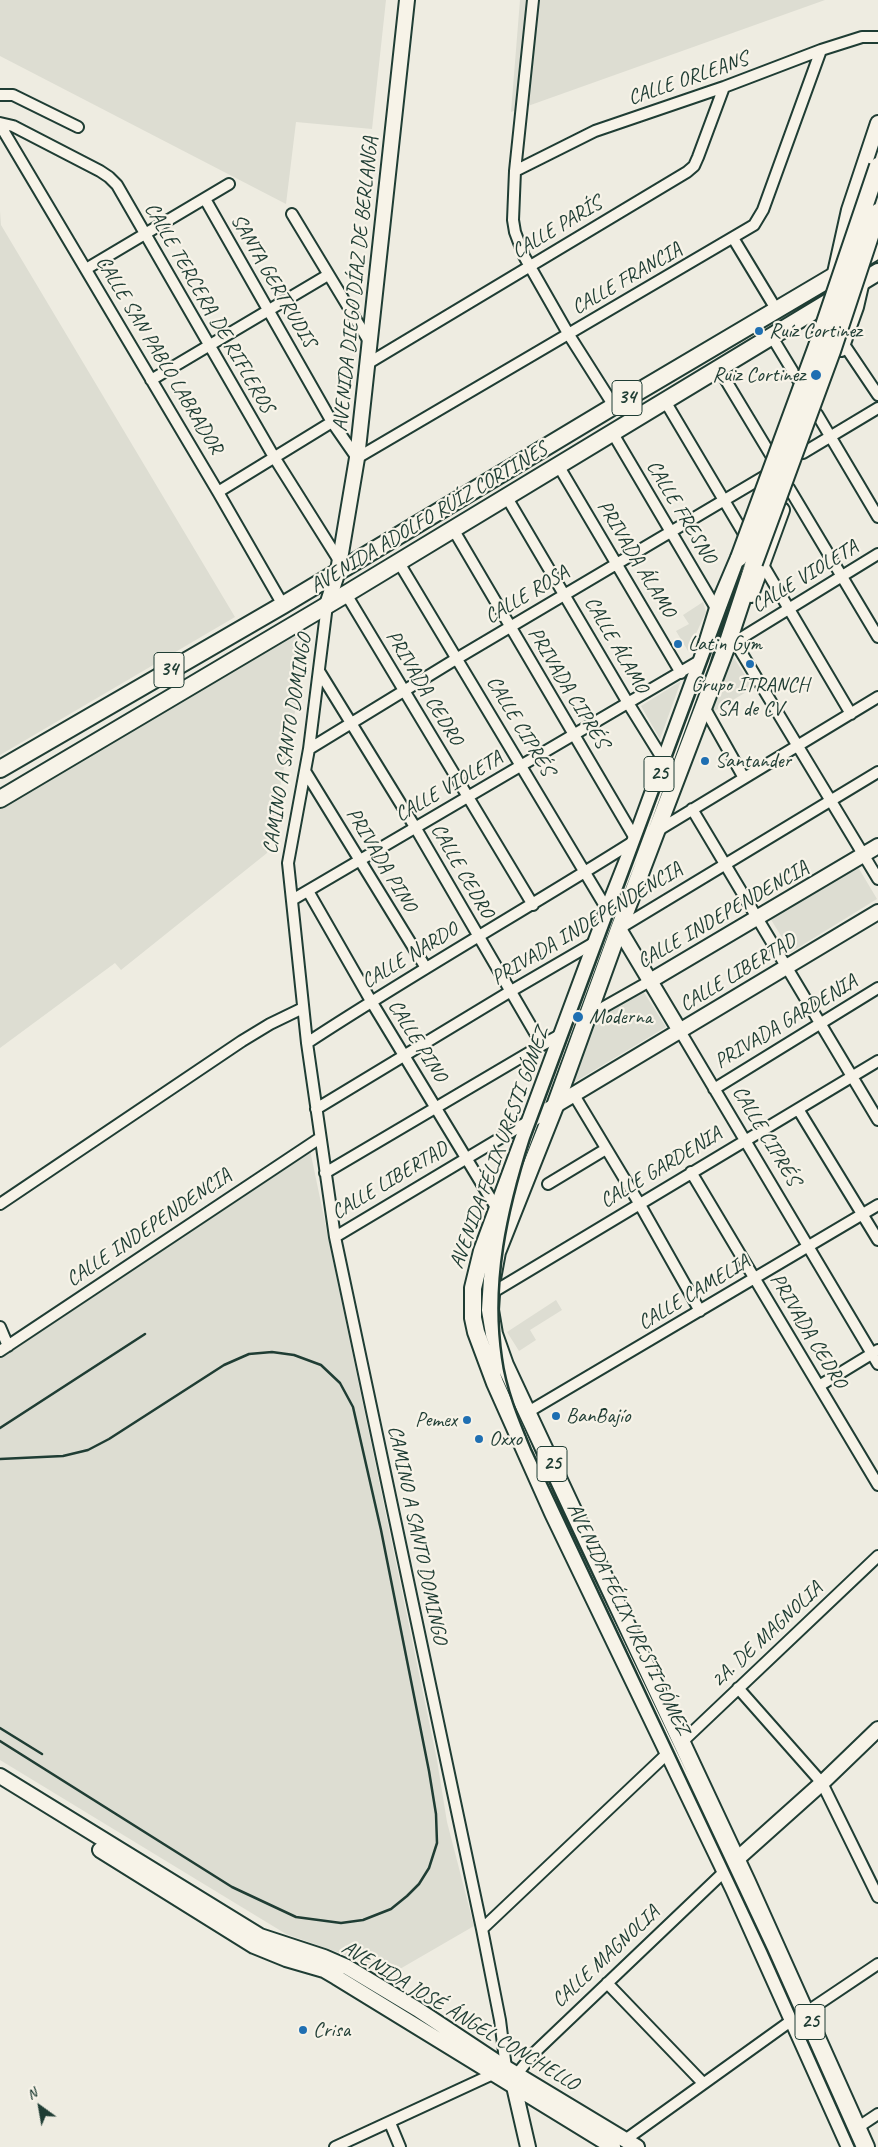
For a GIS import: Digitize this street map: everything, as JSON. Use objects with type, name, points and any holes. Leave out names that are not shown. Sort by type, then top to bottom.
[{"type":"main road","name":"AVENIDA FÉLIX URESTI GÓMEZ","points":[[866,2147],[675,1747],[498,1347],[492,1322],[490,1294],[497,1252],[555,1106],[619,929],[731,639],[752,562],[817,346],[878,166]]},
{"type":"main road","name":"AVENIDA FÉLIX URESTI GÓMEZ","points":[[675,1747],[525,1453],[476,1332],[472,1304],[475,1281],[482,1251],[497,1209],[636,840],[702,660],[718,608],[752,562],[832,351],[878,212]]},
{"type":"main road","name":"AVENIDA ADOLFO RUÍZ CORTINES","points":[[0,769],[283,605],[339,567],[874,253]]},
{"type":"main road","name":"AVENIDA ADOLFO RUÍZ CORTINES","points":[[0,799],[346,594],[878,273]]},
{"type":"main road","name":"AVENIDA FÉLIX URESTI GÓMEZ","points":[[744,1893],[850,2147]]},
{"type":"street","name":"AVENIDA DIEGO DÍAZ DE BERLANGA","points":[[327,605],[339,567],[357,458],[407,0]]},
{"type":"street","points":[[533,0],[515,171],[513,198],[515,232],[529,266],[569,335],[614,406]]},
{"type":"street","name":"CALLE ORLEANS","points":[[515,171],[595,131],[724,87],[821,50],[862,37],[878,36]]},
{"type":"street","name":"CALLE FRANCIA","points":[[357,458],[754,225],[759,219],[821,50]]},
{"type":"street","name":"CALLE PARÍS","points":[[367,364],[687,172],[698,157],[724,87]]},
{"type":"street","points":[[0,95],[13,94],[78,127]]},
{"type":"street","points":[[718,608],[721,588],[744,534],[826,304],[835,276],[849,210],[878,123]]},
{"type":"street","name":"CALLE TERCERA DE RIFLEROS","points":[[0,124],[13,126],[109,177],[117,186],[339,567]]},
{"type":"street","name":"CALLE SAN PABLO LABRADOR","points":[[0,124],[283,605]]},
{"type":"street","points":[[86,269],[229,184]]},
{"type":"street","name":"SANTA GERTRUDIS","points":[[205,199],[332,422],[357,458]]},
{"type":"street","points":[[849,210],[850,216],[858,225],[869,228],[878,226]]},
{"type":"street","points":[[292,214],[370,343]]},
{"type":"street","points":[[851,714],[787,609],[752,562],[789,488],[803,453],[843,343],[862,281],[874,253],[878,230]]},
{"type":"street","points":[[733,238],[776,309]]},
{"type":"street","points":[[151,380],[328,275]]},
{"type":"street","points":[[818,325],[824,321],[831,322],[878,396]]},
{"type":"street","points":[[772,337],[798,380]]},
{"type":"street","points":[[719,369],[772,457]]},
{"type":"street","points":[[665,401],[744,534]]},
{"type":"street","points":[[803,453],[878,408]]},
{"type":"street","points":[[817,414],[878,516]]},
{"type":"street","points":[[218,492],[332,422]]},
{"type":"street","name":"CALLE FRESNO","points":[[612,432],[670,532],[718,608]]},
{"type":"street","name":"PRIVADA ÁLAMO","points":[[558,465],[681,673]]},
{"type":"street","name":"CALLE ROSA","points":[[309,749],[509,627],[765,476]]},
{"type":"street","points":[[789,488],[878,637]]},
{"type":"street","name":"CALLE ÁLAMO","points":[[506,496],[664,761]]},
{"type":"street","name":"PRIVADA CIPRÉS","points":[[453,529],[636,840]]},
{"type":"street","name":"CALLE VIOLETA","points":[[731,639],[787,609],[878,554]]},
{"type":"street","name":"CALLE CIPRÉS","points":[[398,561],[608,911]]},
{"type":"street","name":"AVENIDA DIEGO DÍAZ DE BERLANGA","points":[[339,567],[346,594]]},
{"type":"street","name":"PRIVADA CEDRO","points":[[346,594],[533,905]]},
{"type":"street","name":"CAMINO A SANTO DOMINGO","points":[[327,605],[309,749],[288,863],[307,1043],[335,1237],[482,1929],[500,2020],[508,2075]]},
{"type":"street","points":[[731,639],[832,800],[878,878]]},
{"type":"street","name":"CALLE VIOLETA","points":[[292,900],[702,660]]},
{"type":"street","name":"CALLE CEDRO","points":[[319,670],[415,828],[542,1045]]},
{"type":"street","points":[[657,830],[878,697]]},
{"type":"street","points":[[704,707],[744,778]]},
{"type":"street","name":"PRIVADA PINO","points":[[305,771],[426,968]]},
{"type":"street","name":"PRIVADA INDEPENDENCIA","points":[[316,1109],[878,772]]},
{"type":"street","points":[[692,810],[878,1120]]},
{"type":"street","name":"CALLE NARDO","points":[[307,1043],[371,1001],[533,905],[636,840]]},
{"type":"street","name":"CALLE INDEPENDENCIA","points":[[586,1017],[757,919],[878,846]]},
{"type":"street","name":"CALLE PINO","points":[[308,891],[371,1001],[468,1158],[497,1209]]},
{"type":"street","name":"CALLE LIBERTAD","points":[[335,1237],[878,912]]},
{"type":"street","name":"CALLE CIPRÉS","points":[[619,929],[809,1246],[875,1352],[878,1364]]},
{"type":"street","name":"PRIVADA GARDENIA","points":[[714,1089],[878,988]]},
{"type":"street","points":[[0,1204],[242,1041],[270,1024],[303,1008]]},
{"type":"street","points":[[325,1173],[563,1033]]},
{"type":"street","name":"CALLE GARDENIA","points":[[490,1294],[745,1139],[878,1061]]},
{"type":"street","points":[[574,1095],[639,1203],[700,1311]]},
{"type":"street","points":[[798,1109],[878,1240]]},
{"type":"street","name":"CALLE INDEPENDENCIA","points":[[4,1348],[320,1138]]},
{"type":"street","points":[[548,1184],[606,1149]]},
{"type":"street","name":"PRIVADA CEDRO","points":[[691,1172],[878,1485]]},
{"type":"street","name":"CALLE CAMELIA","points":[[528,1412],[878,1205]]},
{"type":"street","points":[[0,1327],[4,1348]]},
{"type":"street","points":[[819,1386],[875,1352]]},
{"type":"street","name":"2A. DE MAGNOLIA","points":[[482,1929],[878,1556]]},
{"type":"street","points":[[738,1688],[822,1783],[877,1892]]},
{"type":"street","name":"CALLE MAGNOLIA","points":[[335,2147],[390,2122],[508,2075],[878,1729]]},
{"type":"street","name":"AVENIDA JOSÉ ÁNGEL CONCHELLO","points":[[0,1776],[260,1936],[342,1965],[417,2009],[508,2075]]},
{"type":"street","name":"AVENIDA JOSÉ ÁNGEL CONCHELLO","points":[[0,1787],[237,1936],[279,1956],[324,1970],[508,2075],[625,2145]]},
{"type":"street","name":"25","points":[[843,2147],[738,1911],[744,1893],[756,1891],[873,2147]]},
{"type":"street","points":[[811,2009],[878,1964]]},
{"type":"street","points":[[607,1984],[703,2083]]},
{"type":"street","points":[[625,2145],[703,2083],[788,2023]]},
{"type":"street","points":[[508,2075],[528,2147]]},
{"type":"street","points":[[862,2124],[878,2114]]},
{"type":"street","points":[[390,2122],[400,2147]]},
{"type":"shaded area","points":[[0,0],[386,0],[372,129],[296,122],[286,204],[0,56]]},
{"type":"shaded area","points":[[520,0],[825,0],[511,112]]},
{"type":"shaded area","points":[[0,211],[1,225],[235,617],[0,755]]},
{"type":"shaded area","points":[[703,602],[706,612],[688,651],[676,631],[689,624],[683,615]]},
{"type":"shaded area","points":[[295,632],[308,646],[267,853],[121,970],[115,963],[0,1048],[0,809]]},
{"type":"shaded area","points":[[729,650],[753,688],[711,713],[707,706]]},
{"type":"shaded area","points":[[681,681],[660,739],[641,706]]},
{"type":"shaded area","points":[[858,867],[877,899],[791,952],[770,918]]},
{"type":"shaded area","points":[[643,991],[666,1027],[568,1086],[593,1022]]},
{"type":"shaded area","points":[[310,1150],[437,1760],[447,1822],[474,1926],[386,1977],[357,1959],[286,1934],[0,1760],[0,1358]]},
{"type":"shaded area","points":[[556,1300],[562,1310],[530,1330],[536,1340],[519,1351],[507,1332]]},
{"type":"railway","points":[[855,2147],[767,1950],[531,1449],[514,1404],[504,1370],[499,1330],[499,1302],[500,1274],[508,1220],[530,1139],[783,458],[878,184]]},
{"type":"railway","points":[[0,1428],[145,1334]]},
{"type":"railway","points":[[0,1459],[63,1456],[88,1450],[109,1439],[224,1365],[249,1354],[272,1352],[294,1355],[321,1365],[340,1383],[353,1407],[381,1530],[429,1771],[436,1814],[437,1843],[429,1868],[419,1884],[391,1909],[363,1920],[341,1923],[296,1917],[232,1887],[0,1741]]},
{"type":"railway","points":[[0,1728],[42,1754]]},
{"type":"place","name":"Ruíz Cortinez","points":[[759,331]]},
{"type":"place","name":"Ruiz Cortinez","points":[[816,375]]},
{"type":"place","name":"Latin Gym","points":[[678,644]]},
{"type":"place","name":"Grupo ITRANCH SA de CV","points":[[750,664]]},
{"type":"place","name":"Santander","points":[[705,761]]},
{"type":"place","name":"Moderna","points":[[578,1017]]},
{"type":"place","name":"BanBajío","points":[[556,1416]]},
{"type":"place","name":"Pemex","points":[[467,1420]]},
{"type":"place","name":"Oxxo","points":[[479,1439]]},
{"type":"place","name":"Crisa","points":[[303,2030]]}]
